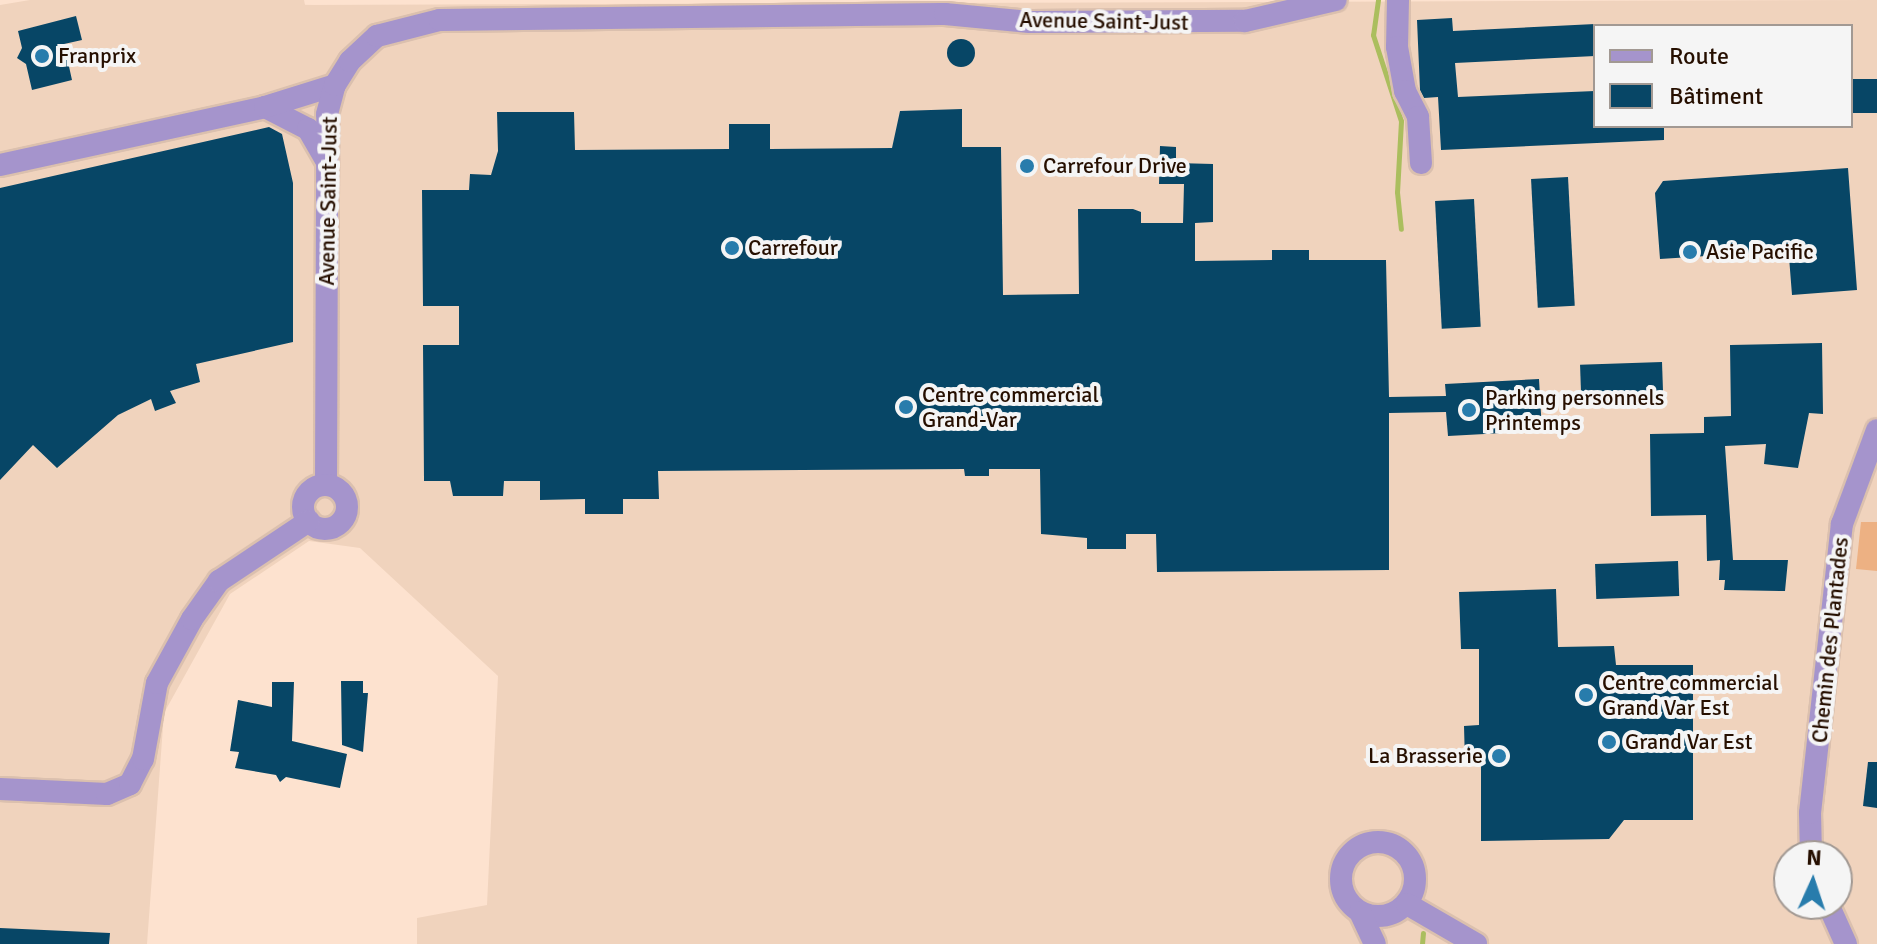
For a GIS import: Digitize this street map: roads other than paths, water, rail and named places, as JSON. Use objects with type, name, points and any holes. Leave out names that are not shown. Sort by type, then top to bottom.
[{"type":"street","name":"Avenue Saint-Just","points":[[326,485],[327,114],[335,85],[350,61],[377,36],[440,20],[945,14],[1030,22],[1219,22],[1289,14],[1336,0]]},
{"type":"street","points":[[1398,0],[1397,47],[1405,91],[1418,117],[1421,163]]},
{"type":"street","points":[[0,165],[265,107],[335,85]]},
{"type":"street","points":[[265,107],[308,129],[325,159]]},
{"type":"street","name":"Chemin des Plantades","points":[[1811,840],[1810,813],[1842,524],[1877,430]]},
{"type":"street","points":[[326,485],[342,492],[346,513],[327,529],[309,521],[306,495],[326,485]]},
{"type":"street","points":[[0,789],[107,794],[130,784],[143,759],[157,683],[192,619],[219,581],[309,521]]},
{"type":"street","points":[[1375,944],[1360,912],[1343,892],[1342,869],[1356,849],[1378,841],[1401,849],[1413,865],[1416,885],[1401,909],[1387,944]]},
{"type":"street","points":[[1360,912],[1401,909],[1476,944]]},
{"type":"street","points":[[1835,920],[1846,944]]},
{"type":"waterway","points":[[1378,0],[1373,35],[1401,121],[1397,192],[1401,229]]},
{"type":"waterway","points":[[1422,944],[1423,933]]},
{"type":"place","name":"Franprix","points":[[42,56]]},
{"type":"place","name":"Carrefour Drive","points":[[1027,166]]},
{"type":"place","name":"Carrefour","points":[[732,248]]},
{"type":"place","name":"Asie Pacific","points":[[1690,252]]},
{"type":"place","name":"Centre commercial Grand-Var","points":[[906,407]]},
{"type":"place","name":"Parking personnels Printemps","points":[[1469,410]]},
{"type":"place","name":"Centre commercial Grand Var Est","points":[[1586,695]]},
{"type":"place","name":"Grand Var Est","points":[[1609,742]]},
{"type":"place","name":"La Brasserie","points":[[1499,756]]}]
